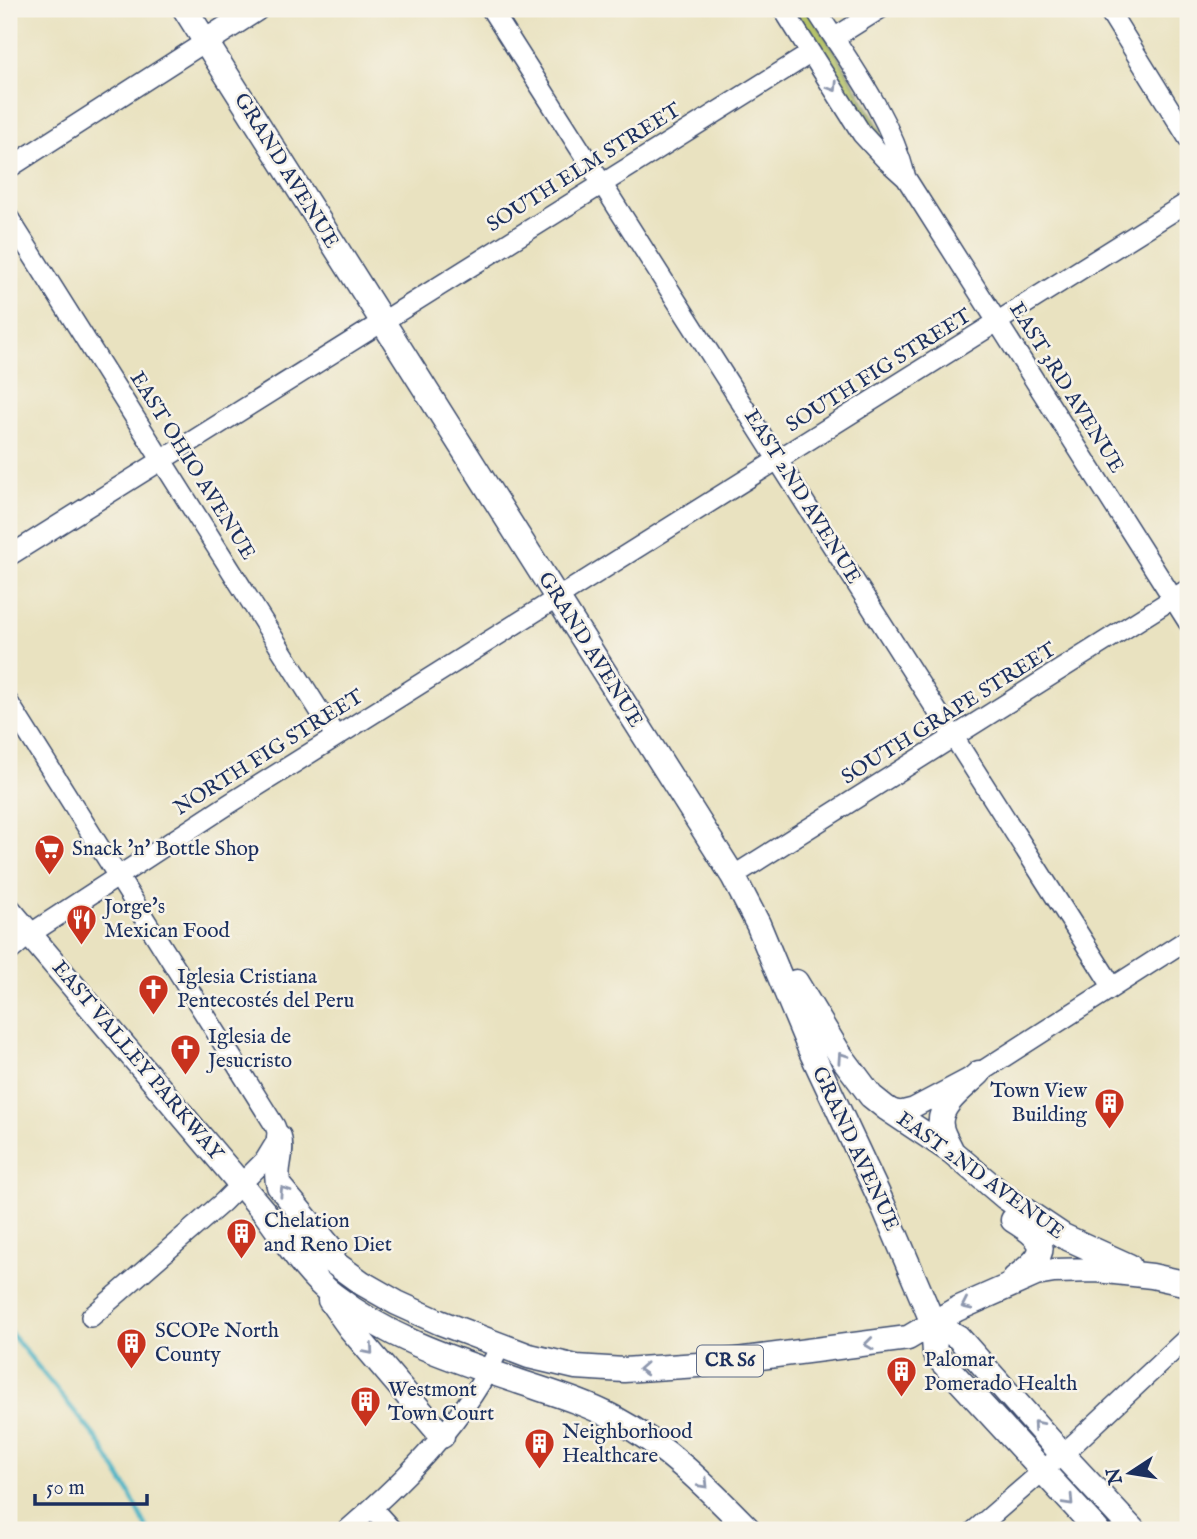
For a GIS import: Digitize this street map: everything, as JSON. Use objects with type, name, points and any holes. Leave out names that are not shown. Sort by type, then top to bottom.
[{"type":"main road","name":"GRAND AVENUE","points":[[185,9],[733,876],[758,924],[810,1049],[883,1205],[933,1324],[935,1354],[1097,1530]]},
{"type":"main road","points":[[205,42],[256,9]]},
{"type":"main road","name":"EAST VALLEY PARKWAY","points":[[9,910],[241,1184],[313,1277],[332,1295],[401,1339],[488,1372],[570,1398],[630,1428],[694,1473],[749,1530]]},
{"type":"main road","name":"EAST 2ND AVENUE","points":[[758,924],[851,1071],[871,1096],[952,1152],[1004,1197],[1063,1236],[1152,1276]]},
{"type":"main road","points":[[952,1152],[940,1126],[942,1113],[947,1104],[979,1073]]},
{"type":"main road","points":[[279,1137],[281,1159],[276,1176],[279,1186],[359,1280]]},
{"type":"main road","name":"EAST 2ND AVENUE","points":[[962,1176],[1002,1213],[1030,1231],[1040,1242],[1039,1257],[1001,1289]]},
{"type":"main road","name":"EAST VALLEY PARKWAY","points":[[265,1213],[359,1280],[413,1311],[500,1346],[576,1367],[659,1369],[893,1341],[908,1338],[933,1324]]},
{"type":"main road","name":"EAST 2ND AVENUE","points":[[933,1324],[957,1309],[1001,1289],[1037,1274],[1054,1271],[1097,1270],[1152,1276],[1188,1284]]},
{"type":"main road","points":[[313,1277],[350,1328],[443,1436]]},
{"type":"main road","points":[[933,1324],[958,1337],[1133,1530]]},
{"type":"street","name":"EAST 2ND AVENUE","points":[[491,9],[1112,986]]},
{"type":"street","name":"EAST 3RD AVENUE","points":[[783,9],[862,134],[906,178],[998,323],[1181,594],[1188,622]]},
{"type":"street","name":"EAST 3RD AVENUE","points":[[815,9],[880,113],[899,150],[906,178]]},
{"type":"street","points":[[834,38],[880,9]]},
{"type":"street","points":[[1108,9],[1188,138]]},
{"type":"street","points":[[9,168],[205,42]]},
{"type":"street","name":"SOUTH ELM STREET","points":[[9,556],[811,53]]},
{"type":"street","name":"SOUTH FIG STREET","points":[[557,599],[1188,202]]},
{"type":"street","name":"EAST OHIO AVENUE","points":[[9,218],[336,737]]},
{"type":"street","name":"SOUTH GRAPE STREET","points":[[733,876],[1181,594]]},
{"type":"street","name":"NORTH FIG STREET","points":[[9,953],[30,934],[118,876],[557,599]]},
{"type":"street","points":[[9,703],[279,1137],[265,1160],[241,1184],[91,1317]]},
{"type":"street","points":[[886,1108],[901,1111],[914,1108],[979,1073],[1188,939]]},
{"type":"street","points":[[975,1530],[1188,1338]]},
{"type":"street","points":[[347,1530],[373,1509],[443,1436],[488,1372],[500,1346]]},
{"type":"street","points":[[373,1509],[392,1530]]},
{"type":"green space","points":[[791,9],[808,9],[894,154],[872,132]]},
{"type":"waterway","points":[[9,1331],[97,1439],[127,1488],[148,1530]]},
{"type":"place","name":"Snack 'n' Bottle Shop","points":[[49,876]]},
{"type":"place","name":"Jorge's Mexican Food","points":[[81,946]]},
{"type":"place","name":"Iglesia Cristiana Pentecostés del Peru","points":[[154,1016]]},
{"type":"place","name":"Iglesia de Jesucristo","points":[[185,1076]]},
{"type":"place","name":"Town View Building","points":[[1110,1130]]},
{"type":"place","name":"Chelation and Reno Diet","points":[[241,1260]]},
{"type":"place","name":"SCOPe North County","points":[[132,1370]]},
{"type":"place","name":"Palomar Pomerado Health","points":[[901,1399]]},
{"type":"place","name":"Westmont Town Court","points":[[365,1429]]},
{"type":"place","name":"Neighborhood Healthcare","points":[[539,1471]]}]
